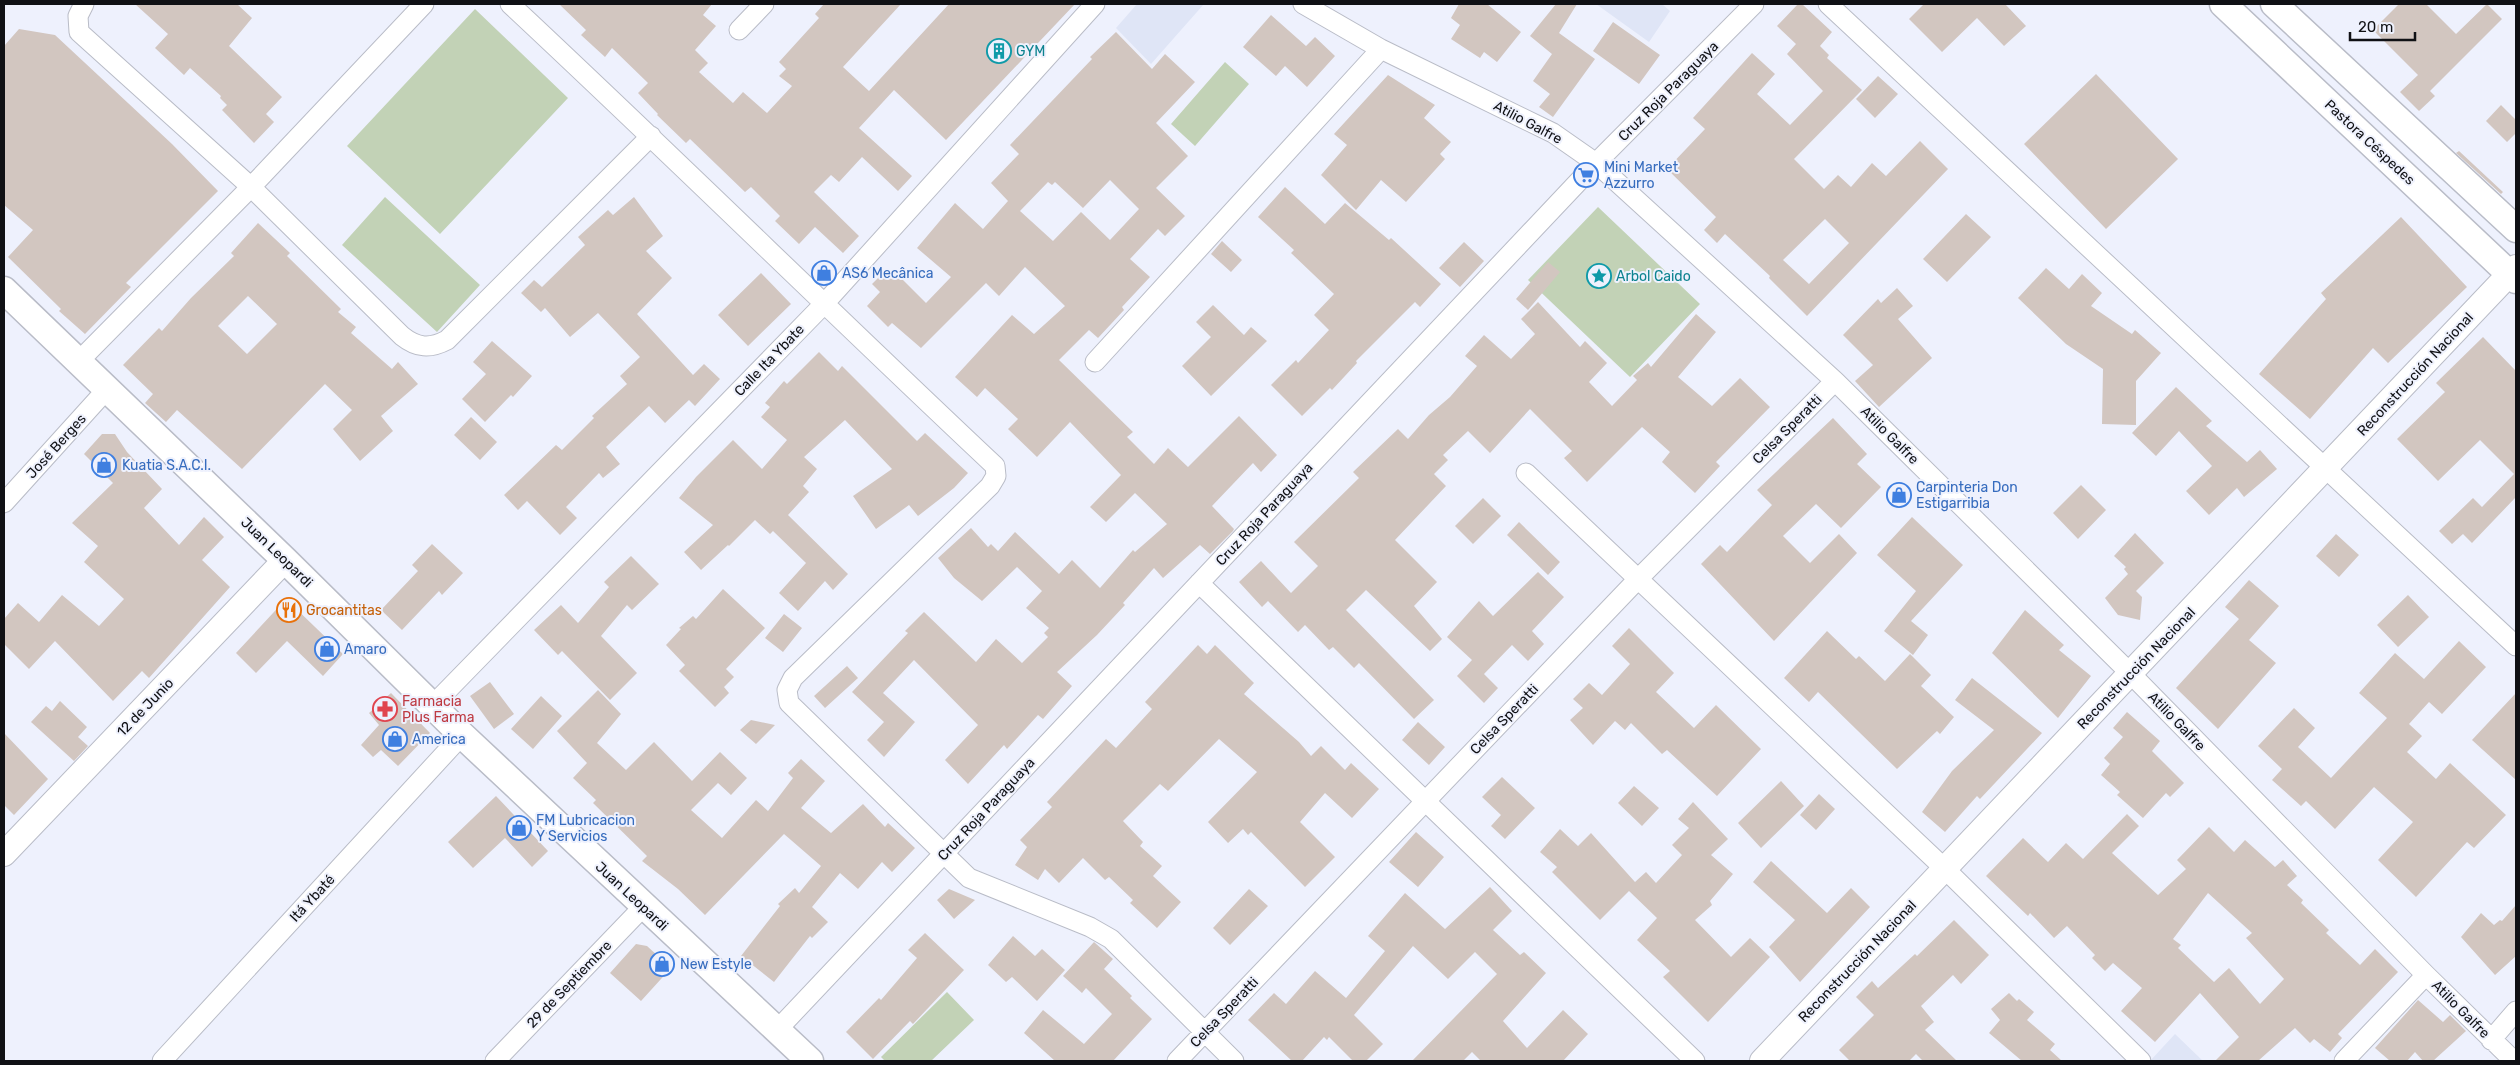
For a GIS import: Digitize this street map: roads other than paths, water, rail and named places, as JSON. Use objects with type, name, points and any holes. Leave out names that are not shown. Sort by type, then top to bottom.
[{"type":"main road","points":[[2274,4],[2516,229]]},
{"type":"main road","name":"Pastora Céspedes","points":[[2232,7],[2514,274]]},
{"type":"main road","name":"Juan Leopardi","points":[[4,290],[108,388],[462,735],[810,1061]]},
{"type":"street","points":[[84,4],[78,16],[79,32],[252,187],[402,336],[422,346],[435,346],[447,340],[651,136]]},
{"type":"street","points":[[79,361],[252,187],[424,4]]},
{"type":"street","points":[[510,4],[651,136],[823,305],[995,466],[996,476],[990,486],[793,678],[787,690],[788,703],[942,854],[969,878],[1090,927],[1111,939],[1234,1061]]},
{"type":"street","points":[[739,30],[764,4]]},
{"type":"street","name":"Calle Ita Ybate","points":[[433,705],[823,305],[1095,4]]},
{"type":"street","name":"Atilio Galfre","points":[[1303,4],[1381,49],[1553,133],[1596,163],[1835,381],[2130,673],[2426,975],[2514,1061]]},
{"type":"street","name":"Cruz Roja Paraguaya","points":[[778,1029],[1596,163],[1754,4]]},
{"type":"street","points":[[1828,4],[2516,646]]},
{"type":"street","points":[[1095,362],[1381,49]]},
{"type":"street","name":"Reconstrucción Nacional","points":[[1762,1061],[2130,673],[2514,274]]},
{"type":"street","name":"Celsa Speratti","points":[[1177,1061],[1638,579],[1835,381]]},
{"type":"street","name":"José Berges","points":[[4,503],[108,388]]},
{"type":"street","points":[[1526,473],[1945,869],[2141,1061]]},
{"type":"street","name":"12 de Junio","points":[[4,854],[285,560]]},
{"type":"street","points":[[1198,583],[1426,800],[1695,1061]]},
{"type":"street","name":"Itá Ybaté","points":[[162,1061],[462,735]]},
{"type":"street","name":"29 de Septiembre","points":[[495,1061],[643,906]]},
{"type":"street","points":[[2344,1061],[2426,975]]},
{"type":"street","points":[[2491,1040],[2516,1011]]},
{"type":"place","name":"GYM","points":[[999,51]]},
{"type":"place","name":"Mini Market Azzurro","points":[[1586,175]]},
{"type":"place","name":"AS6 Mecânica","points":[[824,273]]},
{"type":"place","name":"Arbol Caido","points":[[1599,276]]},
{"type":"place","name":"Kuatia S.A.C.I.","points":[[104,465]]},
{"type":"place","name":"Carpinteria Don Estigarribia","points":[[1899,495]]},
{"type":"place","name":"Grocantitas","points":[[289,610]]},
{"type":"place","name":"Amaro","points":[[327,649]]},
{"type":"place","name":"Farmacia Plus Farma","points":[[385,709]]},
{"type":"place","name":"America","points":[[395,739]]},
{"type":"place","name":"FM Lubricacion Y Servicios","points":[[519,828]]},
{"type":"place","name":"New Estyle","points":[[662,964]]}]
